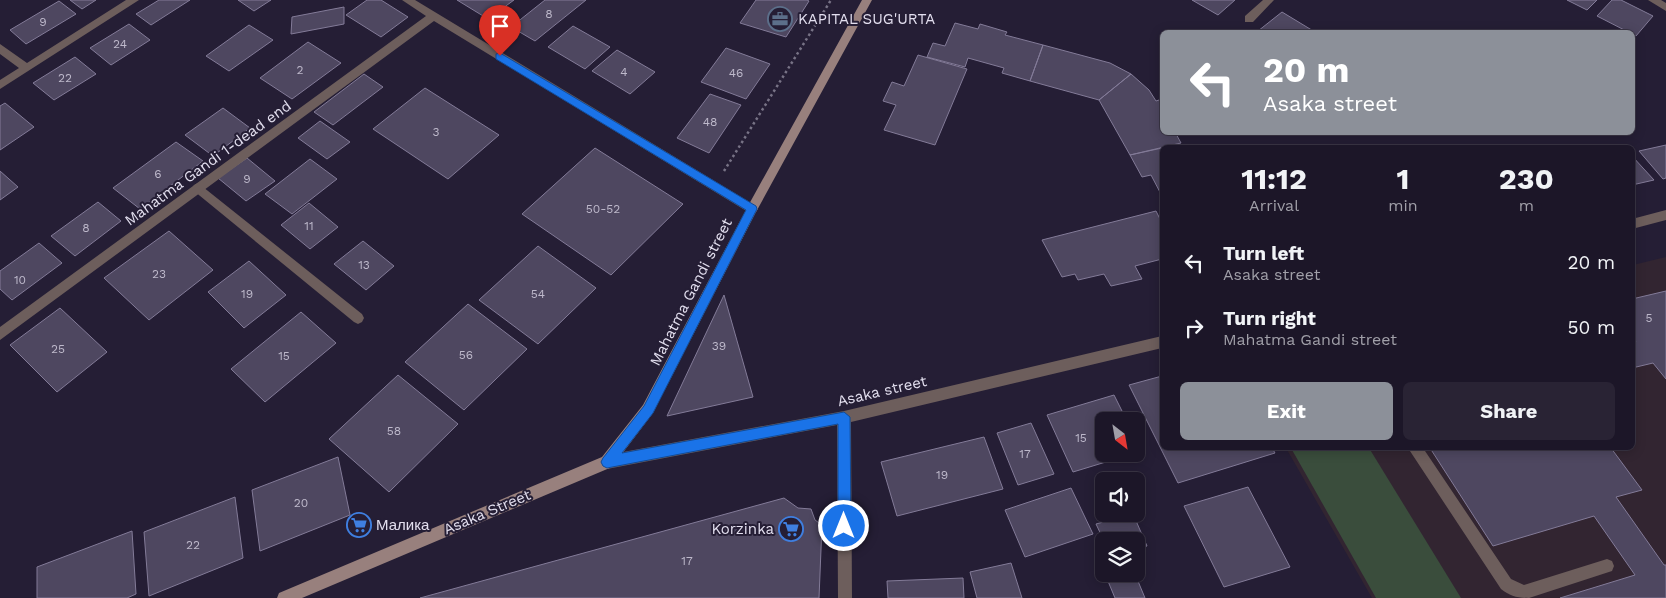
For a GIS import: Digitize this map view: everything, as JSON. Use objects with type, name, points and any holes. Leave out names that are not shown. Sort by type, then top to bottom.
[{"type":"street","points":[[0,85],[134,0]]},
{"type":"street","points":[[407,0],[752,209]]},
{"type":"street","name":"Mahatma Gandi street","points":[[607,462],[648,410],[752,209],[867,0]]},
{"type":"street","points":[[1249,19],[1269,0]]},
{"type":"street","points":[[1653,0],[1666,7]]},
{"type":"street","name":"Mahatma Gandi 1-dead end","points":[[0,334],[433,16]]},
{"type":"street","points":[[0,48],[26,68]]},
{"type":"street","points":[[198,188],[358,318]]},
{"type":"street","points":[[1635,223],[1666,215]]},
{"type":"street","name":"Asaka street","points":[[607,462],[844,417],[1160,342]]},
{"type":"street","points":[[844,417],[845,598]]},
{"type":"street","points":[[1416,450],[1506,584],[1515,590],[1524,592],[1607,566]]},
{"type":"street","name":"Asaka Street","points":[[284,598],[607,462]]},
{"type":"path","points":[[715,186],[831,0]]},
{"type":"shaded area","points":[[1666,257],[1666,598],[1372,598],[1287,450],[1635,450],[1635,265]]},
{"type":"green space","points":[[1292,450],[1370,450],[1461,598],[1376,598]]},
{"type":"building","points":[[70,0],[96,0],[82,9]]},
{"type":"building","points":[[159,0],[190,0],[151,25],[136,14]]},
{"type":"building","points":[[238,0],[271,0],[254,11]]},
{"type":"building","points":[[367,0],[381,0],[408,17],[381,37],[346,15]]},
{"type":"building","points":[[457,0],[514,0],[488,19]]},
{"type":"building","points":[[545,0],[586,0],[535,41],[511,27]]},
{"type":"building","points":[[756,0],[809,1],[786,37],[740,23]]},
{"type":"building","points":[[1192,0],[1235,0],[1218,15]]},
{"type":"building","points":[[1567,0],[1597,0],[1587,10]]},
{"type":"building","points":[[1612,0],[1621,0],[1653,16],[1636,36],[1635,30],[1624,30],[1597,16]]},
{"type":"building","points":[[59,1],[76,14],[26,44],[10,30]]},
{"type":"building","points":[[344,7],[344,24],[291,34],[292,17]]},
{"type":"building","points":[[1282,12],[1312,30],[1259,30]]},
{"type":"building","points":[[955,23],[978,29],[980,24],[1007,32],[1005,35],[1043,45],[1030,81],[1002,73],[1004,68],[968,58],[965,67],[927,57],[933,43],[945,46]]},
{"type":"building","points":[[129,24],[150,40],[111,65],[90,48]]},
{"type":"building","points":[[249,25],[273,40],[229,71],[206,56]]},
{"type":"building","points":[[573,26],[610,47],[585,69],[548,47]]},
{"type":"building","points":[[308,42],[341,63],[292,99],[260,78]]},
{"type":"building","points":[[1043,45],[1110,63],[1131,74],[1099,100],[1030,81]]},
{"type":"building","points":[[726,48],[770,64],[746,99],[701,82]]},
{"type":"building","points":[[617,50],[655,72],[630,94],[592,71]]},
{"type":"building","points":[[918,55],[967,69],[935,145],[884,130],[896,105],[883,101],[892,82],[904,86]]},
{"type":"building","points":[[75,57],[96,74],[54,100],[33,83]]},
{"type":"building","points":[[364,74],[383,87],[333,125],[314,112]]},
{"type":"building","points":[[1131,74],[1149,90],[1156,101],[1160,100],[1160,135],[1177,135],[1181,143],[1160,145],[1160,148],[1130,155],[1099,100]]},
{"type":"building","points":[[425,88],[499,135],[448,179],[373,129]]},
{"type":"building","points":[[710,94],[741,105],[709,153],[677,138]]},
{"type":"building","points":[[5,103],[34,127],[0,150],[0,106]]},
{"type":"building","points":[[223,108],[250,128],[213,156],[185,135]]},
{"type":"building","points":[[320,121],[350,142],[327,159],[298,138]]},
{"type":"building","points":[[176,142],[203,161],[140,209],[113,188]]},
{"type":"building","points":[[1666,145],[1666,178],[1663,179],[1639,151]]},
{"type":"building","points":[[595,148],[683,204],[611,275],[522,214]]},
{"type":"building","points":[[1160,148],[1160,192],[1151,175],[1142,177],[1130,155]]},
{"type":"building","points":[[247,158],[275,181],[246,201],[218,178]]},
{"type":"building","points":[[310,159],[337,179],[292,214],[265,194]]},
{"type":"building","points":[[1635,159],[1654,180],[1635,184]]},
{"type":"building","points":[[0,171],[18,187],[0,200]]},
{"type":"building","points":[[98,202],[121,221],[75,256],[51,236]]},
{"type":"building","points":[[309,203],[338,227],[310,249],[281,225]]},
{"type":"building","points":[[1156,211],[1160,219],[1160,260],[1135,266],[1142,279],[1111,286],[1104,274],[1078,280],[1075,274],[1062,277],[1042,240]]},
{"type":"building","points":[[169,231],[213,270],[149,320],[104,278]]},
{"type":"building","points":[[363,241],[394,266],[366,290],[334,264]]},
{"type":"building","points":[[39,243],[62,263],[12,300],[0,289],[0,271]]},
{"type":"building","points":[[538,246],[596,288],[538,344],[479,300]]},
{"type":"building","points":[[249,261],[286,295],[244,328],[208,292]]},
{"type":"building","points":[[1666,291],[1666,379],[1653,363],[1635,367],[1635,298]]},
{"type":"building","points":[[724,295],[753,397],[667,416]]},
{"type":"building","points":[[468,304],[527,349],[464,410],[405,362]]},
{"type":"building","points":[[60,308],[107,352],[57,392],[10,345]]},
{"type":"building","points":[[301,312],[336,343],[265,402],[231,369]]},
{"type":"building","points":[[398,375],[458,424],[389,492],[329,439]]},
{"type":"building","points":[[1160,377],[1160,447],[1145,417],[1145,412],[1142,412],[1129,385]]},
{"type":"building","points":[[1114,395],[1122,412],[1095,412],[1095,462],[1106,462],[1073,472],[1047,415]]},
{"type":"building","points":[[1031,423],[1054,474],[1018,485],[997,433]]},
{"type":"building","points":[[984,437],[1003,489],[897,516],[881,462]]},
{"type":"building","points":[[1162,450],[1273,450],[1275,453],[1178,483]]},
{"type":"building","points":[[1431,450],[1612,450],[1642,490],[1616,497],[1664,565],[1666,565],[1666,598],[1560,598],[1635,575],[1594,516],[1493,546]]},
{"type":"building","points":[[338,457],[350,515],[260,551],[252,490]]},
{"type":"building","points":[[1248,487],[1290,567],[1224,587],[1184,506]]},
{"type":"building","points":[[1071,488],[1093,534],[1025,557],[1005,510]]},
{"type":"building","points":[[235,497],[243,558],[149,596],[144,532]]},
{"type":"building","points":[[784,498],[798,508],[811,509],[815,520],[822,525],[819,598],[420,598]]},
{"type":"building","points":[[1103,522],[1136,522],[1141,532],[1100,532],[1096,524]]},
{"type":"building","points":[[132,531],[136,594],[127,598],[37,598],[37,567]]},
{"type":"building","points":[[1011,563],[1022,598],[977,598],[970,572]]},
{"type":"building","points":[[963,578],[964,598],[888,598],[887,581]]},
{"type":"building","points":[[1108,582],[1138,582],[1145,598],[1115,598]]},
{"type":"place","name":"KAPITAL SUG'URTA","points":[[780,19]]},
{"type":"place","name":"Малика","points":[[359,525]]},
{"type":"place","name":"Korzinka","points":[[791,529]]},
{"type":"route","points":[[500,56],[752,209],[648,410],[607,462],[844,417],[844,526]]}]
